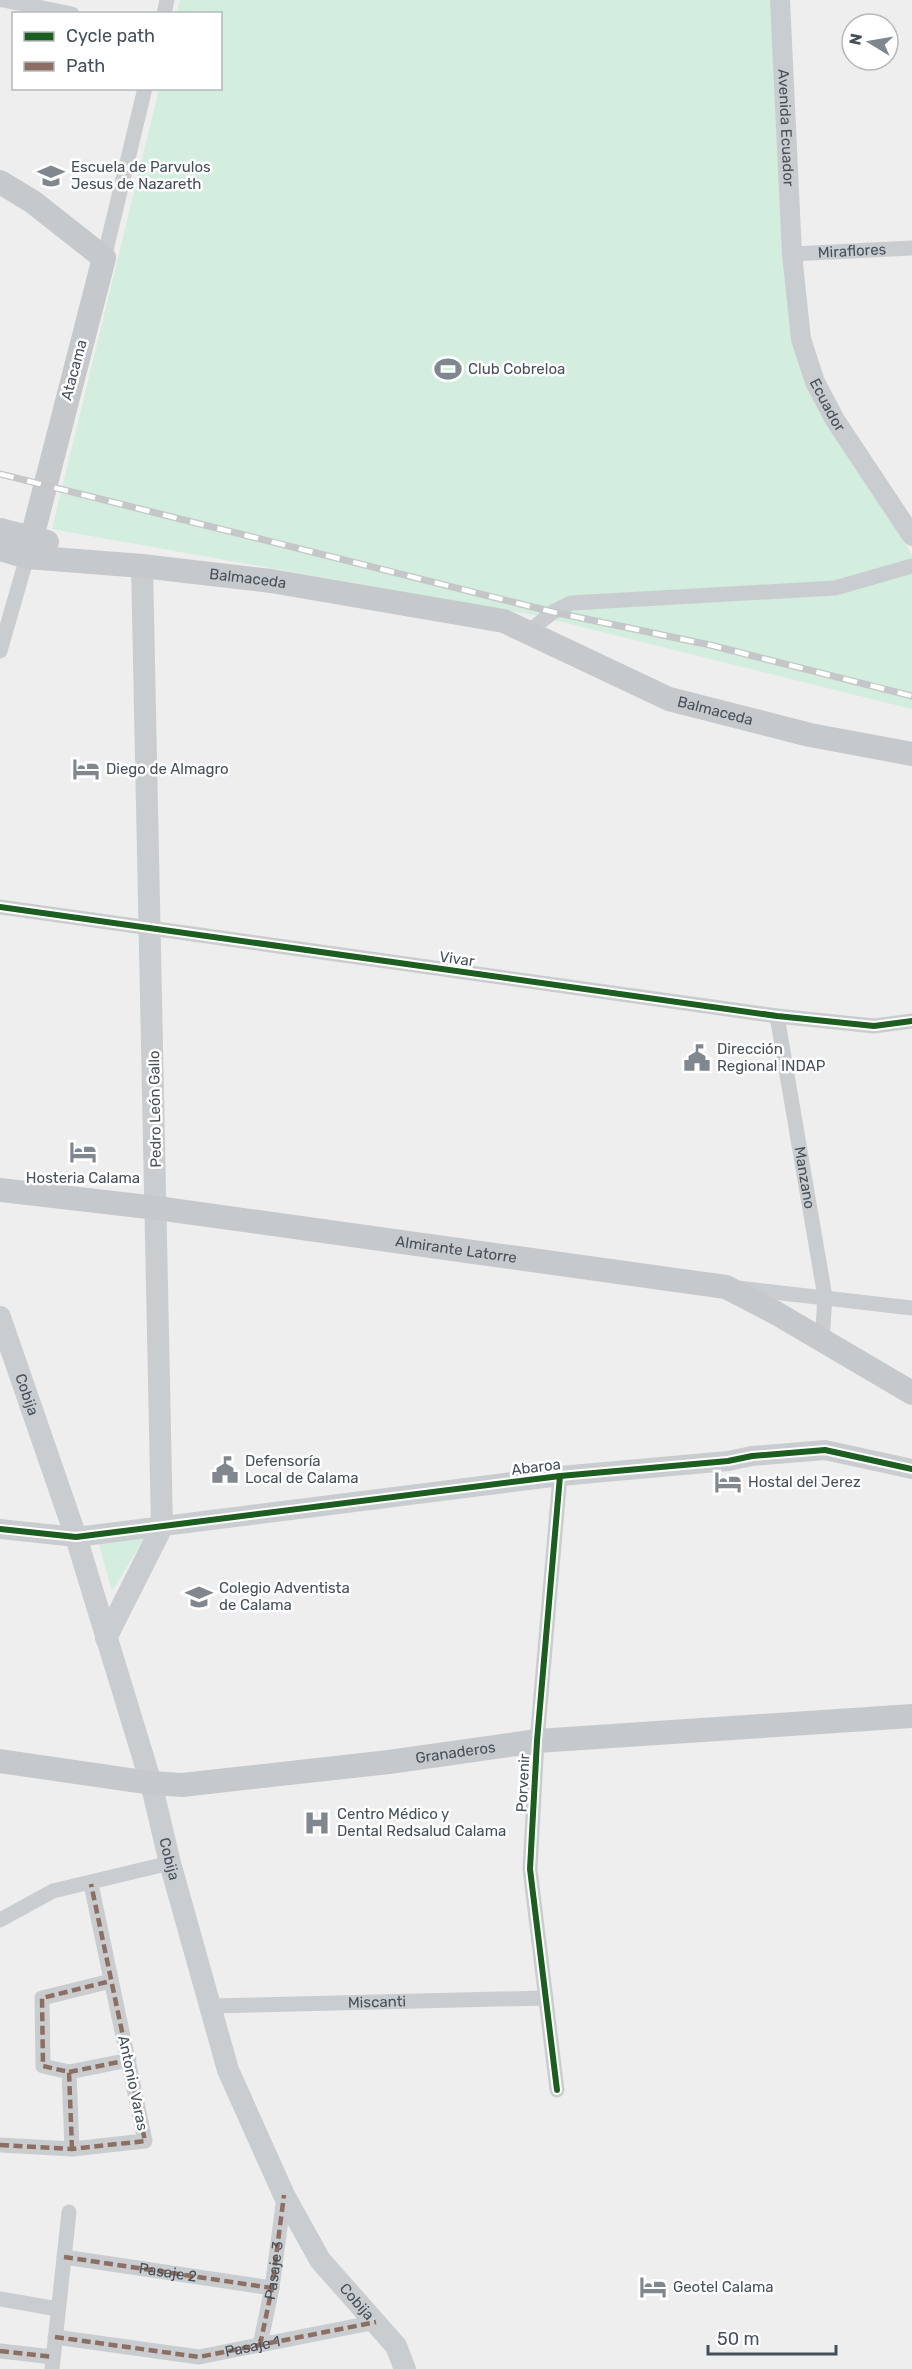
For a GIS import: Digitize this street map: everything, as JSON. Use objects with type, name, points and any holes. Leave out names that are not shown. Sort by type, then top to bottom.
[{"type":"main road","points":[[0,182],[33,202],[104,258]]},
{"type":"main road","name":"Atacama","points":[[29,548],[104,258]]},
{"type":"main road","name":"Balmaceda","points":[[0,530],[29,548]]},
{"type":"main road","name":"Balmaceda","points":[[0,549],[29,548],[142,566],[272,581],[504,621],[669,699],[800,733],[912,754]]},
{"type":"main road","name":"Pedro León Gallo","points":[[106,1638],[162,1527],[142,566]]},
{"type":"main road","name":"Almirante Latorre","points":[[0,1190],[157,1208],[726,1287]]},
{"type":"main road","points":[[726,1287],[912,1393]]},
{"type":"main road","name":"Cobija","points":[[0,1317],[76,1537],[152,1783],[170,1863],[228,2070],[284,2195],[320,2260],[396,2346],[405,2369]]},
{"type":"main road","name":"Granaderos","points":[[0,1761],[152,1783],[182,1785],[389,1762],[537,1741],[912,1716]]},
{"type":"street","points":[[3,0],[62,12]]},
{"type":"street","name":"Avenida Ecuador","points":[[780,0],[792,254]]},
{"type":"street","name":"Atacama","points":[[104,258],[145,90]]},
{"type":"street","name":"Miraflores","points":[[792,254],[912,248]]},
{"type":"street","name":"Ecuador","points":[[792,254],[801,339],[815,382],[835,420],[912,536]]},
{"type":"street","name":"Atacama","points":[[0,651],[29,548]]},
{"type":"street","points":[[528,632],[553,612],[571,603],[835,588],[912,566]]},
{"type":"street","name":"Vivar","points":[[0,907],[777,1016],[874,1026],[912,1022]]},
{"type":"street","name":"Manzano","points":[[777,1016],[825,1297],[822,1341]]},
{"type":"street","name":"Almirante Latorre","points":[[726,1287],[912,1308]]},
{"type":"street","name":"Abaroa","points":[[0,1529],[76,1537],[560,1476],[825,1450],[912,1469]]},
{"type":"street","name":"Porvenir","points":[[557,2090],[530,1869],[537,1741],[560,1476]]},
{"type":"street","points":[[0,1920],[53,1891],[91,1884],[170,1863]]},
{"type":"street","name":"Antonio Varas","points":[[0,2145],[72,2149],[144,2141],[91,1884]]},
{"type":"street","points":[[111,1981],[42,1998],[44,2066],[69,2072],[129,2060]]},
{"type":"street","name":"Miscanti","points":[[209,2006],[546,1998]]},
{"type":"street","points":[[69,2072],[72,2149]]},
{"type":"street","name":"Pasaje 3","points":[[260,2345],[272,2288],[284,2195]]},
{"type":"street","points":[[0,2352],[53,2363],[69,2212]]},
{"type":"street","name":"Pasaje 2","points":[[64,2257],[272,2288]]},
{"type":"street","points":[[0,2299],[58,2309]]},
{"type":"street","name":"Pasaje 1","points":[[55,2337],[200,2357],[376,2322]]},
{"type":"green space","name":"Club Cobreloa","points":[[180,0],[773,0],[797,347],[845,447],[912,555],[912,709],[534,615],[52,529],[159,90],[222,90],[222,12],[177,12]]},
{"type":"green space","points":[[144,1539],[112,1591],[98,1541]]},
{"type":"railway","points":[[0,474],[553,612],[710,645],[912,696]]},
{"type":"marked path","points":[[0,2145],[72,2149],[145,2141],[91,1884]]},
{"type":"marked path","points":[[72,2149],[69,2072],[43,2066],[42,1998],[111,1981]]},
{"type":"marked path","points":[[69,2072],[129,2060]]},
{"type":"marked path","points":[[260,2345],[272,2288],[284,2195]]},
{"type":"marked path","points":[[64,2257],[272,2288]]},
{"type":"marked path","points":[[55,2337],[199,2357],[376,2322]]},
{"type":"marked path","points":[[0,2351],[53,2357]]},
{"type":"cycle path","points":[[0,907],[777,1016],[874,1026],[912,1021]]},
{"type":"cycle path","points":[[0,1529],[76,1537],[560,1476],[825,1450],[912,1469]]},
{"type":"cycle path","points":[[557,2090],[530,1869],[537,1741],[560,1476]]},
{"type":"place","name":"Escuela de Parvulos Jesus de Nazareth","points":[[51,176]]},
{"type":"place","name":"Club Cobreloa","points":[[448,369]]},
{"type":"place","name":"Diego de Almagro","points":[[86,769]]},
{"type":"place","name":"Dirección Regional INDAP","points":[[697,1058]]},
{"type":"place","name":"Hosteria Calama","points":[[83,1152]]},
{"type":"place","name":"Defensoría Local de Calama","points":[[225,1470]]},
{"type":"place","name":"Hostal del Jerez","points":[[728,1482]]},
{"type":"place","name":"Colegio Adventista de Calama","points":[[199,1597]]},
{"type":"place","name":"Centro Médico y Dental Redsalud Calama","points":[[317,1823]]},
{"type":"place","name":"Geotel Calama","points":[[653,2287]]}]
